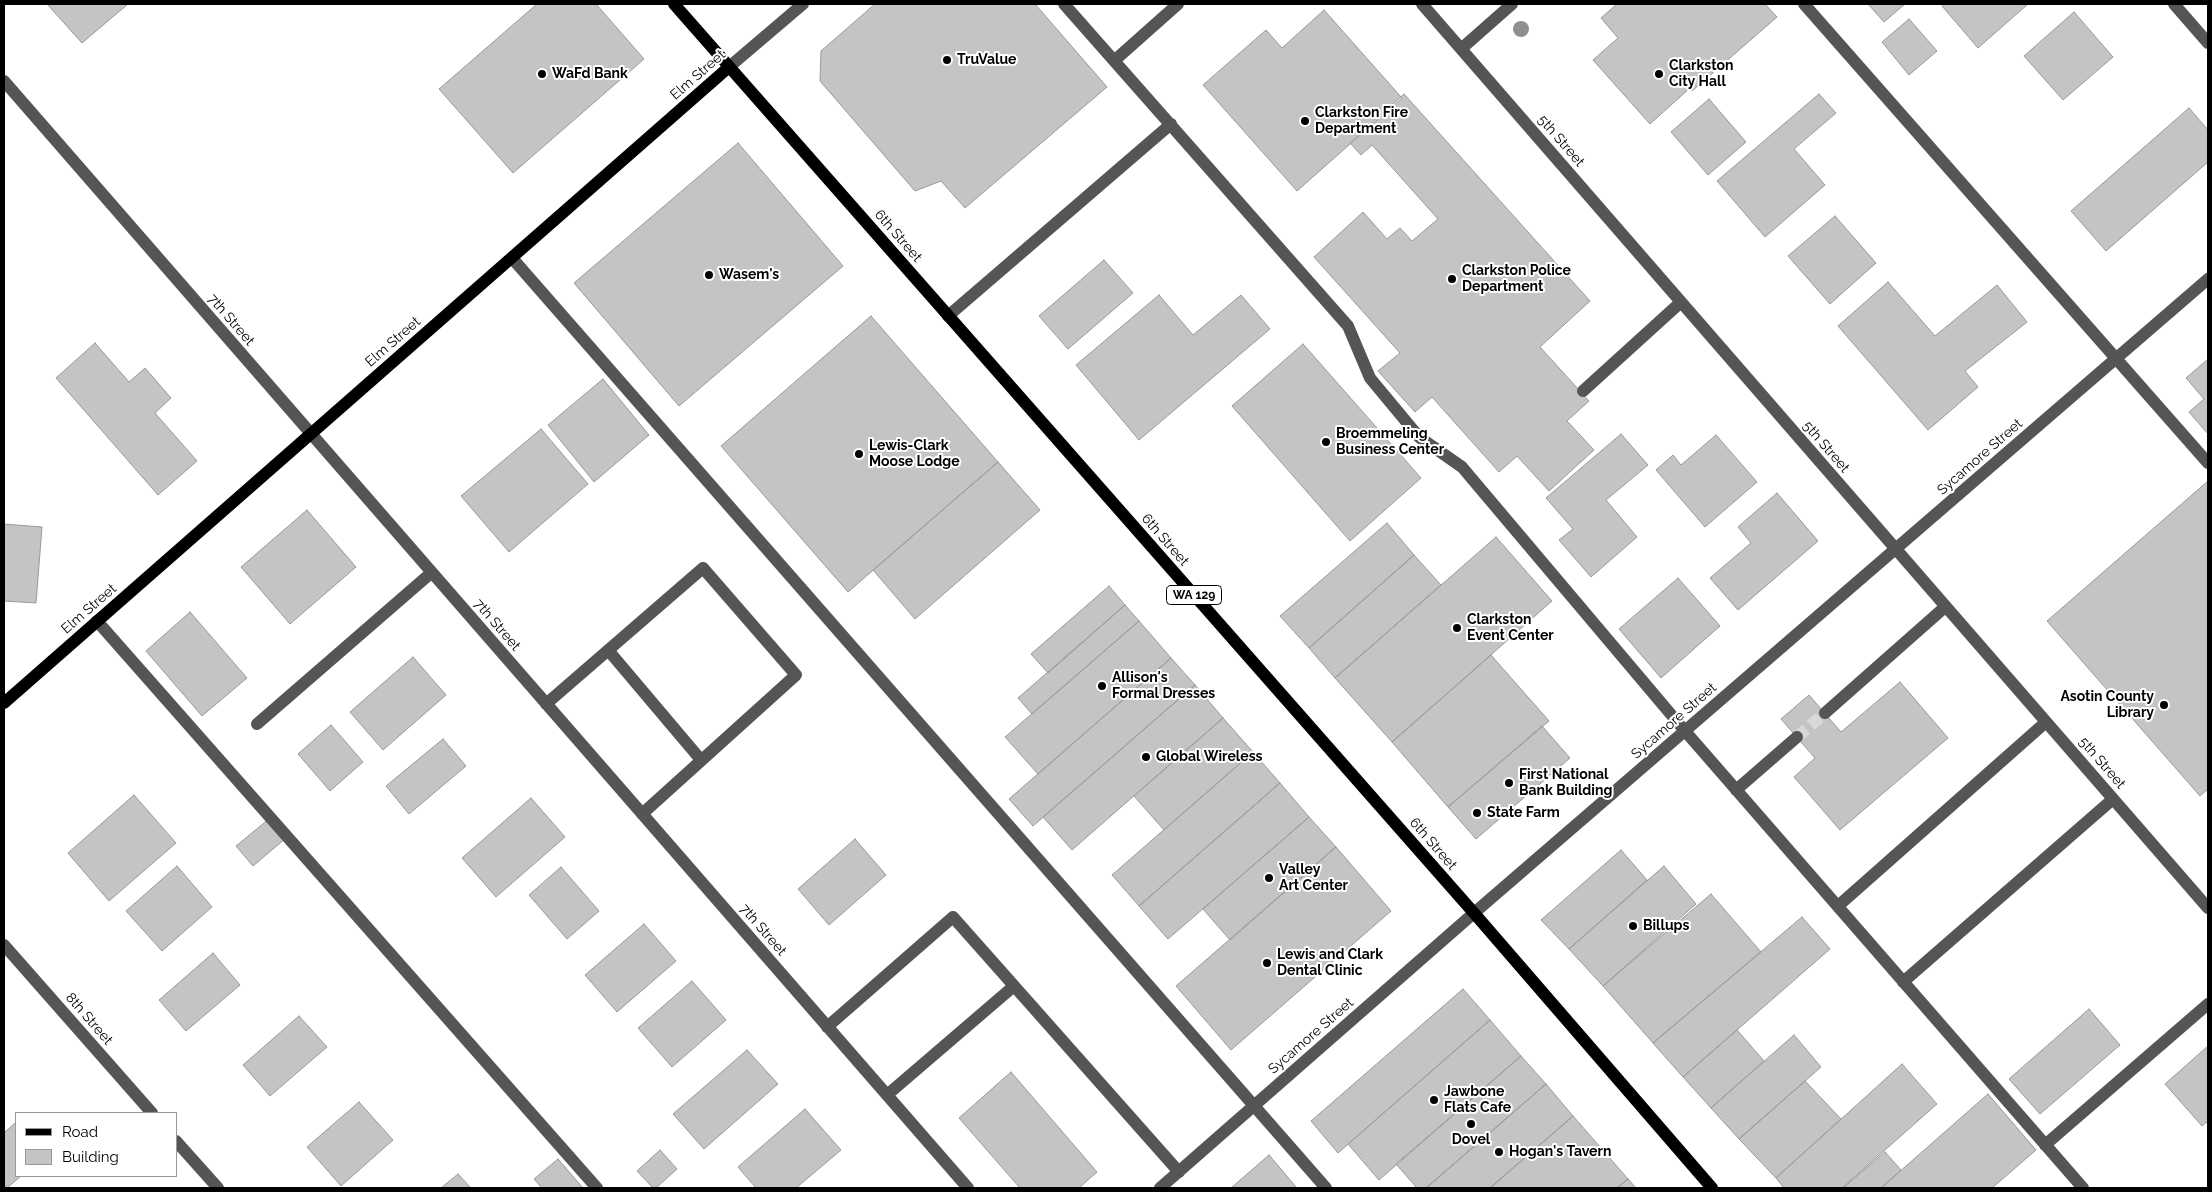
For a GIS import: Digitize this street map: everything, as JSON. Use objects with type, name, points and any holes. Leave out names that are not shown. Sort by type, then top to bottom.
[{"type":"main road","name":"6th Street","points":[[674,4],[1474,913],[1712,1188]]},
{"type":"main road","name":"Elm Street","points":[[4,703],[729,67]]},
{"type":"street","name":"Elm Street","points":[[729,67],[803,4]]},
{"type":"street","points":[[1064,4],[1348,326],[1370,378],[1419,437],[1462,467],[1685,731],[2045,1145],[2077,1186]]},
{"type":"street","points":[[1114,60],[1178,4]]},
{"type":"street","name":"5th Street","points":[[1422,4],[2208,908]]},
{"type":"street","points":[[1461,49],[1512,4]]},
{"type":"street","points":[[1804,4],[2208,463]]},
{"type":"street","points":[[2174,4],[2208,43]]},
{"type":"street","name":"7th Street","points":[[4,81],[310,435],[968,1188]]},
{"type":"street","points":[[948,316],[1171,124]]},
{"type":"street","points":[[512,258],[1326,1188]]},
{"type":"street","name":"Sycamore Street","points":[[1160,1188],[1474,913],[2208,279]]},
{"type":"street","points":[[1583,391],[1681,302]]},
{"type":"street","points":[[546,704],[703,568],[796,675],[642,814]]},
{"type":"street","points":[[257,724],[431,573]]},
{"type":"street","points":[[1825,714],[1945,606]]},
{"type":"street","points":[[97,621],[597,1188]]},
{"type":"street","points":[[608,650],[701,760]]},
{"type":"street","points":[[1838,906],[2046,722]]},
{"type":"street","points":[[1736,790],[1797,737]]},
{"type":"street","points":[[1903,982],[2113,799]]},
{"type":"street","points":[[827,1026],[953,917],[1178,1172]]},
{"type":"street","name":"8th Street","points":[[4,945],[151,1112]]},
{"type":"street","points":[[887,1095],[1014,986]]},
{"type":"street","points":[[2045,1145],[2208,1004]]},
{"type":"street","points":[[178,1143],[218,1188]]},
{"type":"building","points":[[47,4],[128,4],[82,43]]},
{"type":"building","name":"WaFd Bank","points":[[537,4],[596,4],[644,59],[513,173],[439,89]]},
{"type":"building","points":[[875,4],[1035,4],[1107,87],[965,208],[941,181],[915,191],[820,81],[821,51]]},
{"type":"building","name":"Clarkston City Hall","points":[[1617,4],[1765,4],[1777,17],[1692,91],[1690,88],[1650,124],[1593,60],[1618,38],[1601,18]]},
{"type":"building","points":[[1868,4],[1905,4],[1884,22]]},
{"type":"building","points":[[1944,4],[2028,4],[1978,48],[1942,6]]},
{"type":"building","name":"Clarkston Fire Department","points":[[1324,10],[1402,98],[1297,191],[1203,85],[1266,30],[1282,48]]},
{"type":"building","points":[[2074,12],[2113,57],[2063,100],[2024,56]]},
{"type":"building","points":[[1909,19],[1937,51],[1909,75],[1882,42]]},
{"type":"building","name":"Clarkston Police Department","points":[[1404,94],[1590,301],[1540,347],[1589,401],[1567,421],[1594,450],[1549,491],[1517,456],[1499,472],[1432,397],[1415,412],[1378,371],[1400,353],[1314,257],[1363,212],[1387,239],[1400,228],[1412,241],[1438,219],[1372,145],[1361,155],[1350,143]]},
{"type":"building","points":[[1819,94],[1836,113],[1794,149],[1825,185],[1765,237],[1717,181]]},
{"type":"building","points":[[1709,99],[1746,142],[1708,175],[1671,132]]},
{"type":"building","points":[[2189,108],[2208,130],[2208,162],[2106,251],[2071,211]]},
{"type":"building","name":"Wasem's","points":[[738,143],[843,266],[679,406],[574,283]]},
{"type":"building","points":[[1835,216],[1876,263],[1830,304],[1788,256]]},
{"type":"building","points":[[1104,260],[1133,293],[1068,349],[1039,316]]},
{"type":"building","points":[[1888,282],[1935,336],[1997,285],[2027,322],[1965,371],[1978,387],[1928,430],[1838,326]]},
{"type":"building","points":[[1159,295],[1193,335],[1241,295],[1270,329],[1139,440],[1076,365]]},
{"type":"building","name":"Lewis-Clark Moose Lodge","points":[[871,316],[998,462],[848,592],[721,446]]},
{"type":"building","points":[[95,343],[129,382],[145,368],[171,398],[155,413],[197,461],[158,495],[56,378]]},
{"type":"building","name":"Broemmeling Business Center","points":[[1303,344],[1421,478],[1350,541],[1232,406]]},
{"type":"building","points":[[2208,359],[2208,434],[2189,412],[2204,399],[2186,378]]},
{"type":"building","points":[[603,379],[649,435],[594,482],[548,425]]},
{"type":"building","points":[[541,429],[588,484],[509,552],[461,496]]},
{"type":"building","points":[[1621,434],[1648,465],[1606,500],[1637,537],[1591,577],[1559,540],[1573,529],[1546,498]]},
{"type":"building","points":[[1716,435],[1757,482],[1705,527],[1656,470],[1673,455],[1681,465]]},
{"type":"building","points":[[998,462],[1040,510],[915,619],[873,570]]},
{"type":"building","name":"Asotin County Library","points":[[2208,481],[2208,789],[2200,796],[2047,621]]},
{"type":"building","points":[[1777,493],[1818,541],[1738,610],[1710,578],[1751,543],[1738,527]]},
{"type":"building","points":[[307,510],[356,567],[290,624],[241,567]]},
{"type":"building","points":[[1387,523],[1414,555],[1309,648],[1280,616]]},
{"type":"building","points":[[4,524],[42,527],[36,603],[4,601]]},
{"type":"building","name":"Clarkston Event Center","points":[[1496,537],[1552,601],[1392,742],[1335,678]]},
{"type":"building","points":[[1414,555],[1441,585],[1335,678],[1309,648]]},
{"type":"building","points":[[1678,578],[1720,626],[1661,678],[1619,629]]},
{"type":"building","points":[[1109,586],[1125,605],[1048,673],[1031,654]]},
{"type":"building","points":[[1125,605],[1139,621],[1032,714],[1018,698]]},
{"type":"building","points":[[190,612],[247,678],[202,716],[146,651]]},
{"type":"building","name":"Allison's Formal Dresses","points":[[1139,621],[1171,658],[1038,774],[1005,737]]},
{"type":"building","points":[[1491,655],[1549,721],[1448,807],[1392,742]]},
{"type":"building","points":[[413,657],[446,695],[383,750],[350,712]]},
{"type":"building","points":[[1171,658],[1195,685],[1033,826],[1009,799]]},
{"type":"building","points":[[1900,682],[1948,738],[1840,830],[1794,777],[1815,758],[1781,719],[1809,695],[1841,732]]},
{"type":"building","name":"Global Wireless","points":[[1195,685],[1223,718],[1072,850],[1043,817]]},
{"type":"building","points":[[1223,718],[1253,752],[1164,830],[1134,796]]},
{"type":"building","points":[[331,725],[363,762],[330,791],[298,754]]},
{"type":"building","name":"First National Bank Building","points":[[1542,726],[1570,758],[1476,839],[1448,807]]},
{"type":"building","points":[[443,739],[466,766],[409,814],[386,786]]},
{"type":"building","points":[[1253,752],[1280,783],[1139,906],[1112,875]]},
{"type":"building","points":[[1280,783],[1309,817],[1168,939],[1139,906]]},
{"type":"building","points":[[134,795],[176,843],[109,901],[68,853]]},
{"type":"building","points":[[531,798],[565,837],[496,897],[462,858]]},
{"type":"building","name":"Valley Art Center","points":[[1309,817],[1336,847],[1230,940],[1203,909]]},
{"type":"building","points":[[270,818],[286,838],[253,866],[236,846]]},
{"type":"building","points":[[855,839],[886,875],[829,925],[798,889]]},
{"type":"building","name":"Lewis and Clark Dental Clinic","points":[[1336,847],[1391,911],[1231,1050],[1176,986]]},
{"type":"building","points":[[1621,850],[1647,880],[1569,949],[1541,920]]},
{"type":"building","points":[[177,866],[212,907],[162,951],[126,911]]},
{"type":"building","name":"Billups","points":[[1664,866],[1696,904],[1603,986],[1569,949]]},
{"type":"building","points":[[561,867],[599,911],[567,939],[529,895]]},
{"type":"building","points":[[1711,894],[1761,952],[1653,1043],[1603,986]]},
{"type":"building","points":[[1802,917],[1830,949],[1683,1077],[1653,1043]]},
{"type":"building","points":[[644,924],[676,961],[617,1012],[585,975]]},
{"type":"building","points":[[213,953],[240,985],[186,1031],[159,1000]]},
{"type":"building","points":[[692,981],[726,1020],[672,1067],[638,1028]]},
{"type":"building","points":[[1463,989],[1490,1020],[1338,1153],[1311,1121]]},
{"type":"building","points":[[2089,1009],[2120,1045],[2040,1114],[2009,1079]]},
{"type":"building","points":[[299,1016],[327,1047],[270,1096],[243,1065]]},
{"type":"building","name":"Jawbone Flats Cafe","points":[[1490,1020],[1521,1056],[1379,1180],[1348,1144]]},
{"type":"building","points":[[1737,1030],[1764,1061],[1711,1108],[1683,1077]]},
{"type":"building","points":[[1794,1035],[1821,1067],[1739,1139],[1711,1108]]},
{"type":"building","points":[[2208,1046],[2208,1121],[2202,1126],[2165,1084]]},
{"type":"building","points":[[747,1050],[778,1084],[704,1149],[673,1114]]},
{"type":"building","name":"Dovel","points":[[1521,1056],[1546,1084],[1426,1188],[1417,1188],[1396,1164]]},
{"type":"building","points":[[1902,1064],[1937,1104],[1842,1188],[1784,1188],[1776,1178]]},
{"type":"building","points":[[1011,1072],[1097,1172],[1079,1188],[1020,1188],[959,1118]]},
{"type":"building","points":[[1805,1081],[1841,1119],[1776,1178],[1739,1139]]},
{"type":"building","name":"Hogan's Tavern","points":[[1546,1084],[1573,1116],[1490,1188],[1426,1188]]},
{"type":"building","points":[[1988,1094],[2036,1150],[1992,1188],[1881,1188]]},
{"type":"building","points":[[359,1102],[393,1140],[341,1186],[307,1147]]},
{"type":"building","points":[[805,1109],[841,1150],[796,1188],[756,1188],[738,1167]]},
{"type":"building","points":[[1573,1116],[1628,1179],[1617,1188],[1490,1188]]},
{"type":"building","points":[[15,1123],[15,1177],[20,1177],[7,1188],[4,1184],[4,1133]]},
{"type":"building","points":[[660,1150],[677,1169],[656,1188],[653,1188],[637,1171]]},
{"type":"building","points":[[1885,1152],[1901,1170],[1881,1188],[1843,1188]]},
{"type":"building","points":[[1269,1155],[1297,1188],[1231,1188]]},
{"type":"building","points":[[558,1159],[583,1188],[542,1188],[534,1179]]},
{"type":"building","points":[[458,1174],[471,1188],[441,1188]]},
{"type":"building","points":[[1628,1179],[1636,1188],[1617,1188]]},
{"type":"tunnel","points":[[1797,737],[1825,713]]},
{"type":"place","name":"TruValue","points":[[947,60]]},
{"type":"place","name":"WaFd Bank","points":[[542,74]]},
{"type":"place","name":"Clarkston City Hall","points":[[1659,74]]},
{"type":"place","name":"Clarkston Fire Department","points":[[1305,121]]},
{"type":"place","name":"Wasem's","points":[[709,275]]},
{"type":"place","name":"Clarkston Police Department","points":[[1452,279]]},
{"type":"place","name":"Broemmeling Business Center","points":[[1326,442]]},
{"type":"place","name":"Lewis-Clark Moose Lodge","points":[[859,454]]},
{"type":"place","name":"Clarkston Event Center","points":[[1457,628]]},
{"type":"place","name":"Allison's Formal Dresses","points":[[1102,686]]},
{"type":"place","name":"Asotin County Library","points":[[2164,705]]},
{"type":"place","name":"Global Wireless","points":[[1146,757]]},
{"type":"place","name":"First National Bank Building","points":[[1509,783]]},
{"type":"place","name":"State Farm","points":[[1477,813]]},
{"type":"place","name":"Valley Art Center","points":[[1269,878]]},
{"type":"place","name":"Billups","points":[[1633,926]]},
{"type":"place","name":"Lewis and Clark Dental Clinic","points":[[1267,963]]},
{"type":"place","name":"Jawbone Flats Cafe","points":[[1434,1100]]},
{"type":"place","name":"Dovel","points":[[1471,1124]]},
{"type":"place","name":"Hogan's Tavern","points":[[1499,1152]]}]
